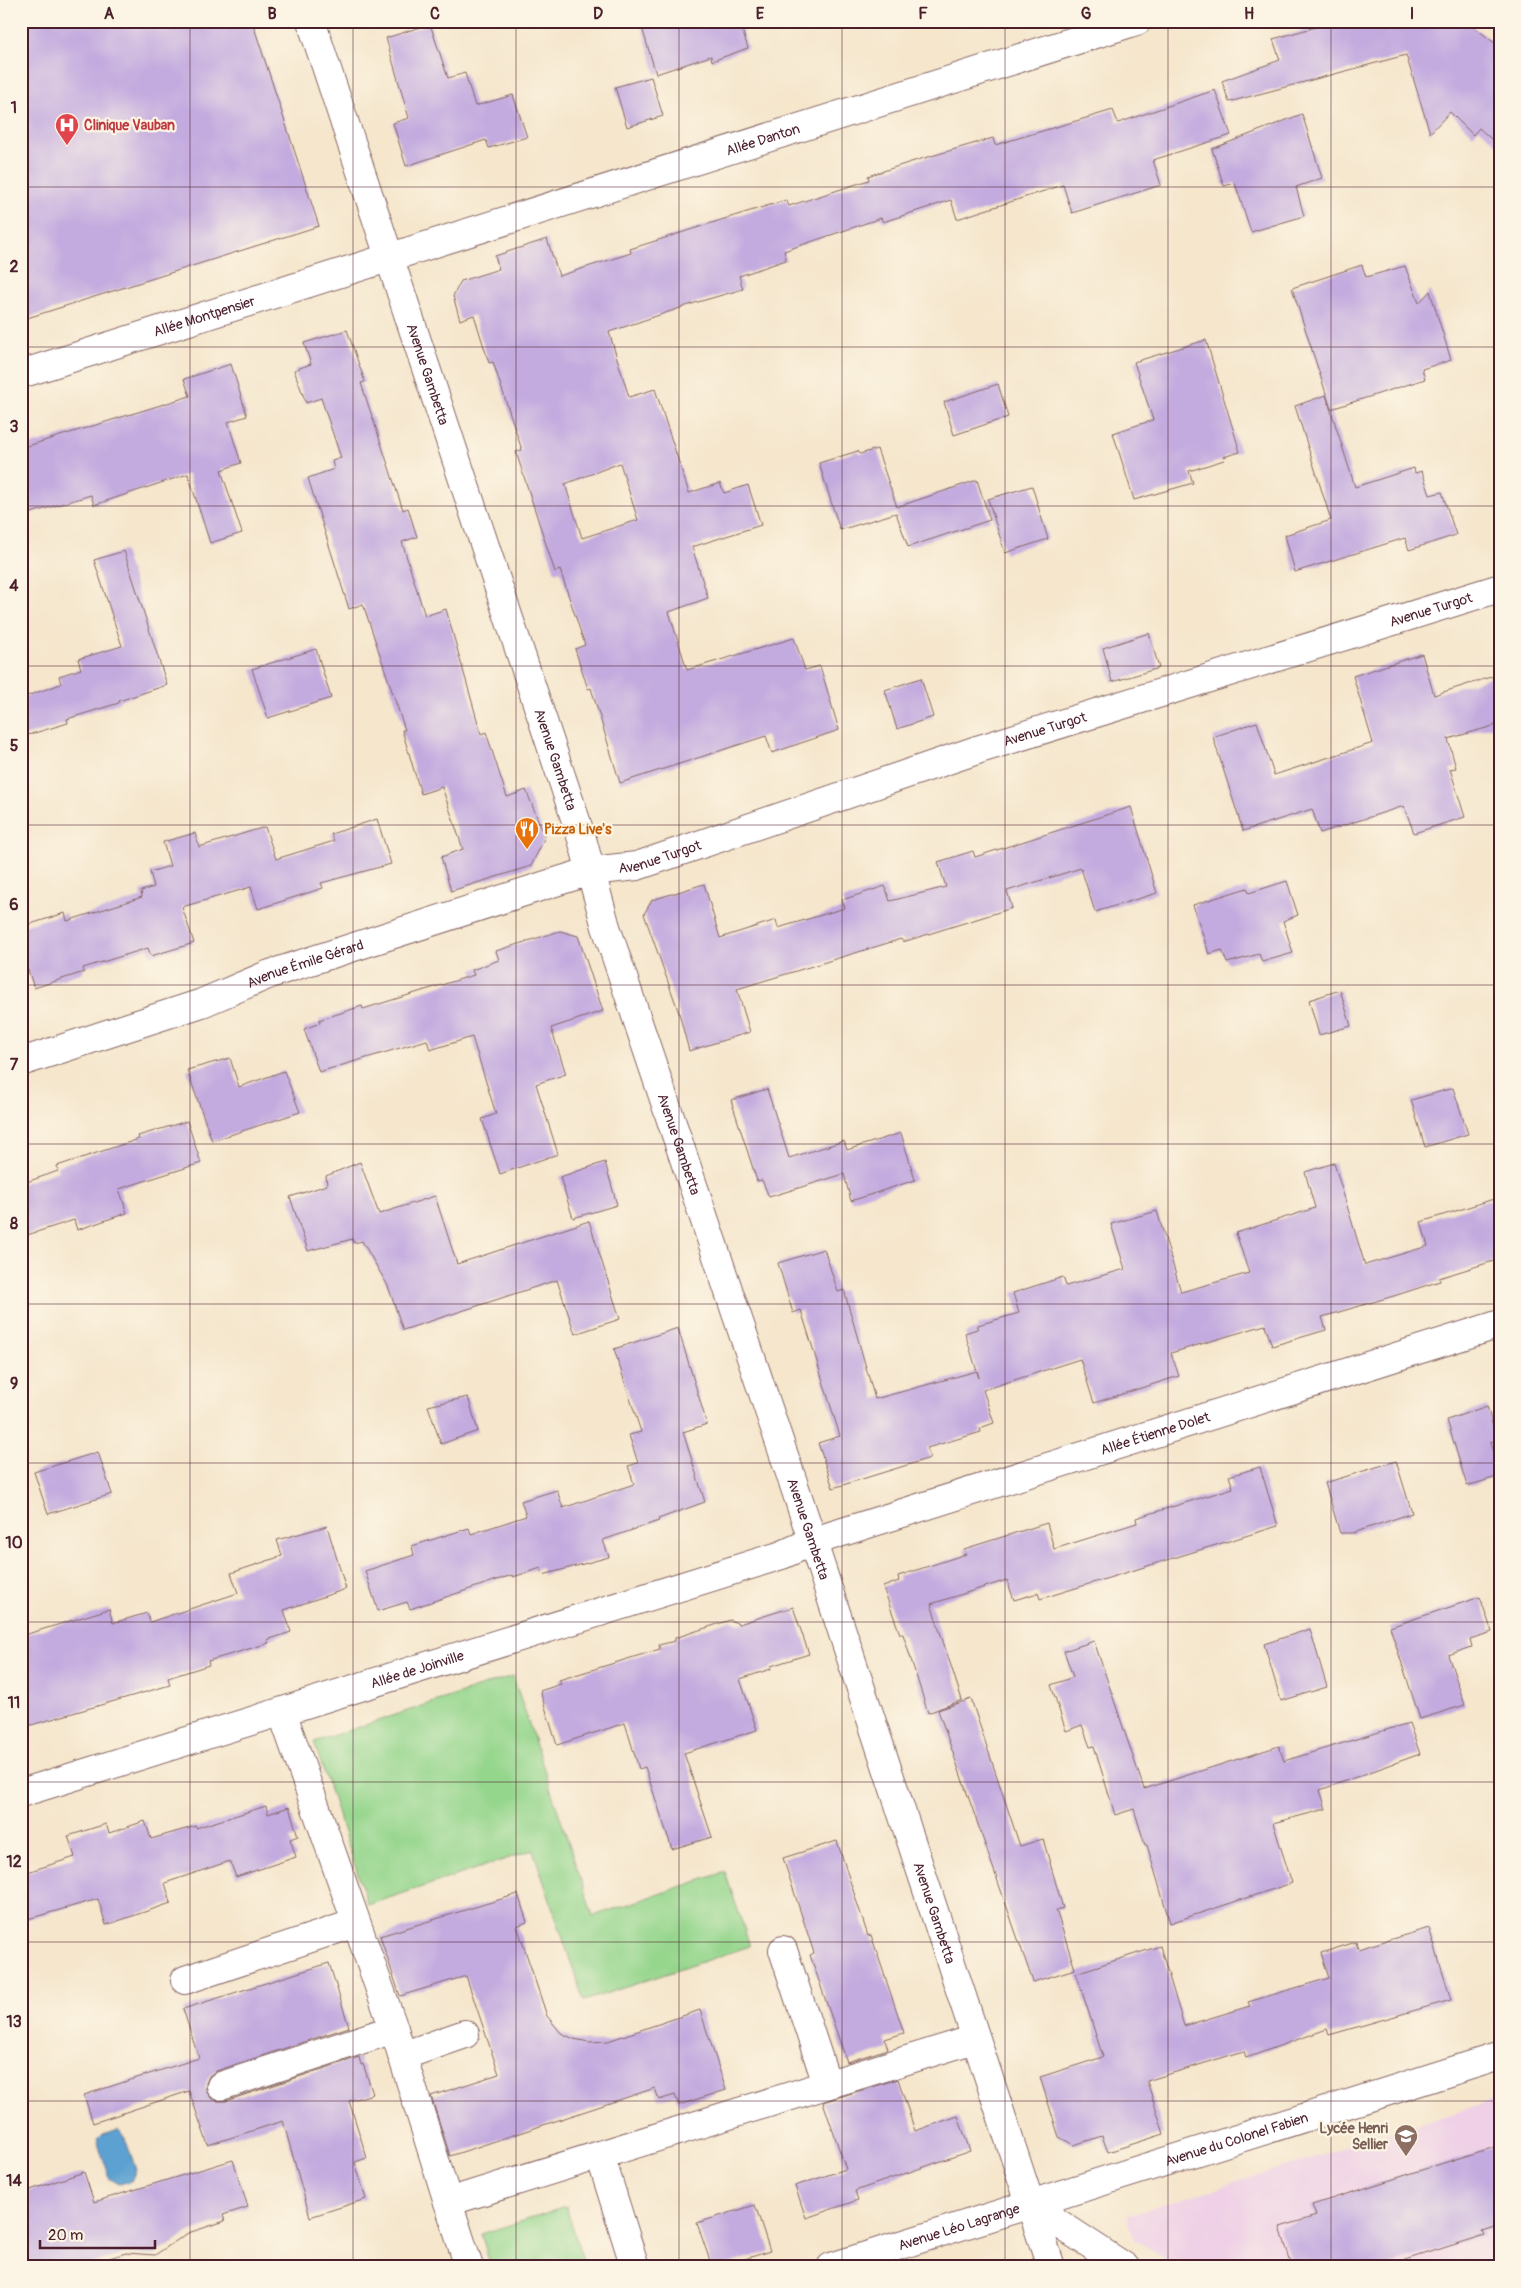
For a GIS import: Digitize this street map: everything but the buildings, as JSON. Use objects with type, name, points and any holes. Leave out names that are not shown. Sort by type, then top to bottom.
[{"type":"street","name":"Avenue Gambetta","points":[[311,21],[591,871],[606,927],[798,1497],[811,1542],[1051,2267]]},
{"type":"street","name":"Allée Danton","points":[[388,257],[1136,21]]},
{"type":"street","name":"Allée Montpensier","points":[[21,374],[388,257]]},
{"type":"street","name":"Avenue Turgot","points":[[591,871],[637,866],[980,749],[1500,588]]},
{"type":"street","name":"Avenue Émile Gérard","points":[[21,1062],[202,1003],[270,974],[591,871]]},
{"type":"street","name":"Allée Étienne Dolet","points":[[811,1542],[1500,1324]]},
{"type":"street","name":"Allée de Joinville","points":[[21,1793],[782,1555],[811,1542]]},
{"type":"street","points":[[282,1712],[394,2029],[469,2267]]},
{"type":"street","points":[[185,1980],[356,1923]]},
{"type":"street","points":[[783,1950],[827,2084]]},
{"type":"street","points":[[222,2086],[394,2029]]},
{"type":"street","points":[[402,2056],[465,2034]]},
{"type":"street","points":[[448,2202],[975,2039]]},
{"type":"street","name":"Avenue du Colonel Fabien","points":[[1029,2204],[1500,2056]]},
{"type":"street","points":[[600,2155],[635,2267]]},
{"type":"street","points":[[1029,2204],[1125,2267]]},
{"type":"street","name":"Avenue Léo Lagrange","points":[[831,2267],[1029,2204]]},
{"type":"shaded area","name":"Lycée Henri Sellier","points":[[1500,2099],[1500,2267],[1178,2267],[1134,2240],[1127,2216]]},
{"type":"green space","points":[[513,1676],[593,1916],[725,1872],[750,1946],[584,2001],[533,1850],[368,1905],[314,1742]]},
{"type":"green space","points":[[566,2207],[585,2267],[491,2267],[481,2234]]},
{"type":"water","points":[[119,2130],[124,2135],[136,2170],[131,2181],[119,2184],[109,2178],[97,2140],[102,2135]]},
{"type":"place","name":"Clinique Vauban","points":[[67,146]]},
{"type":"place","name":"Pizza Live's","points":[[527,850]]},
{"type":"place","name":"Lycée Henri Sellier","points":[[1406,2157]]}]
